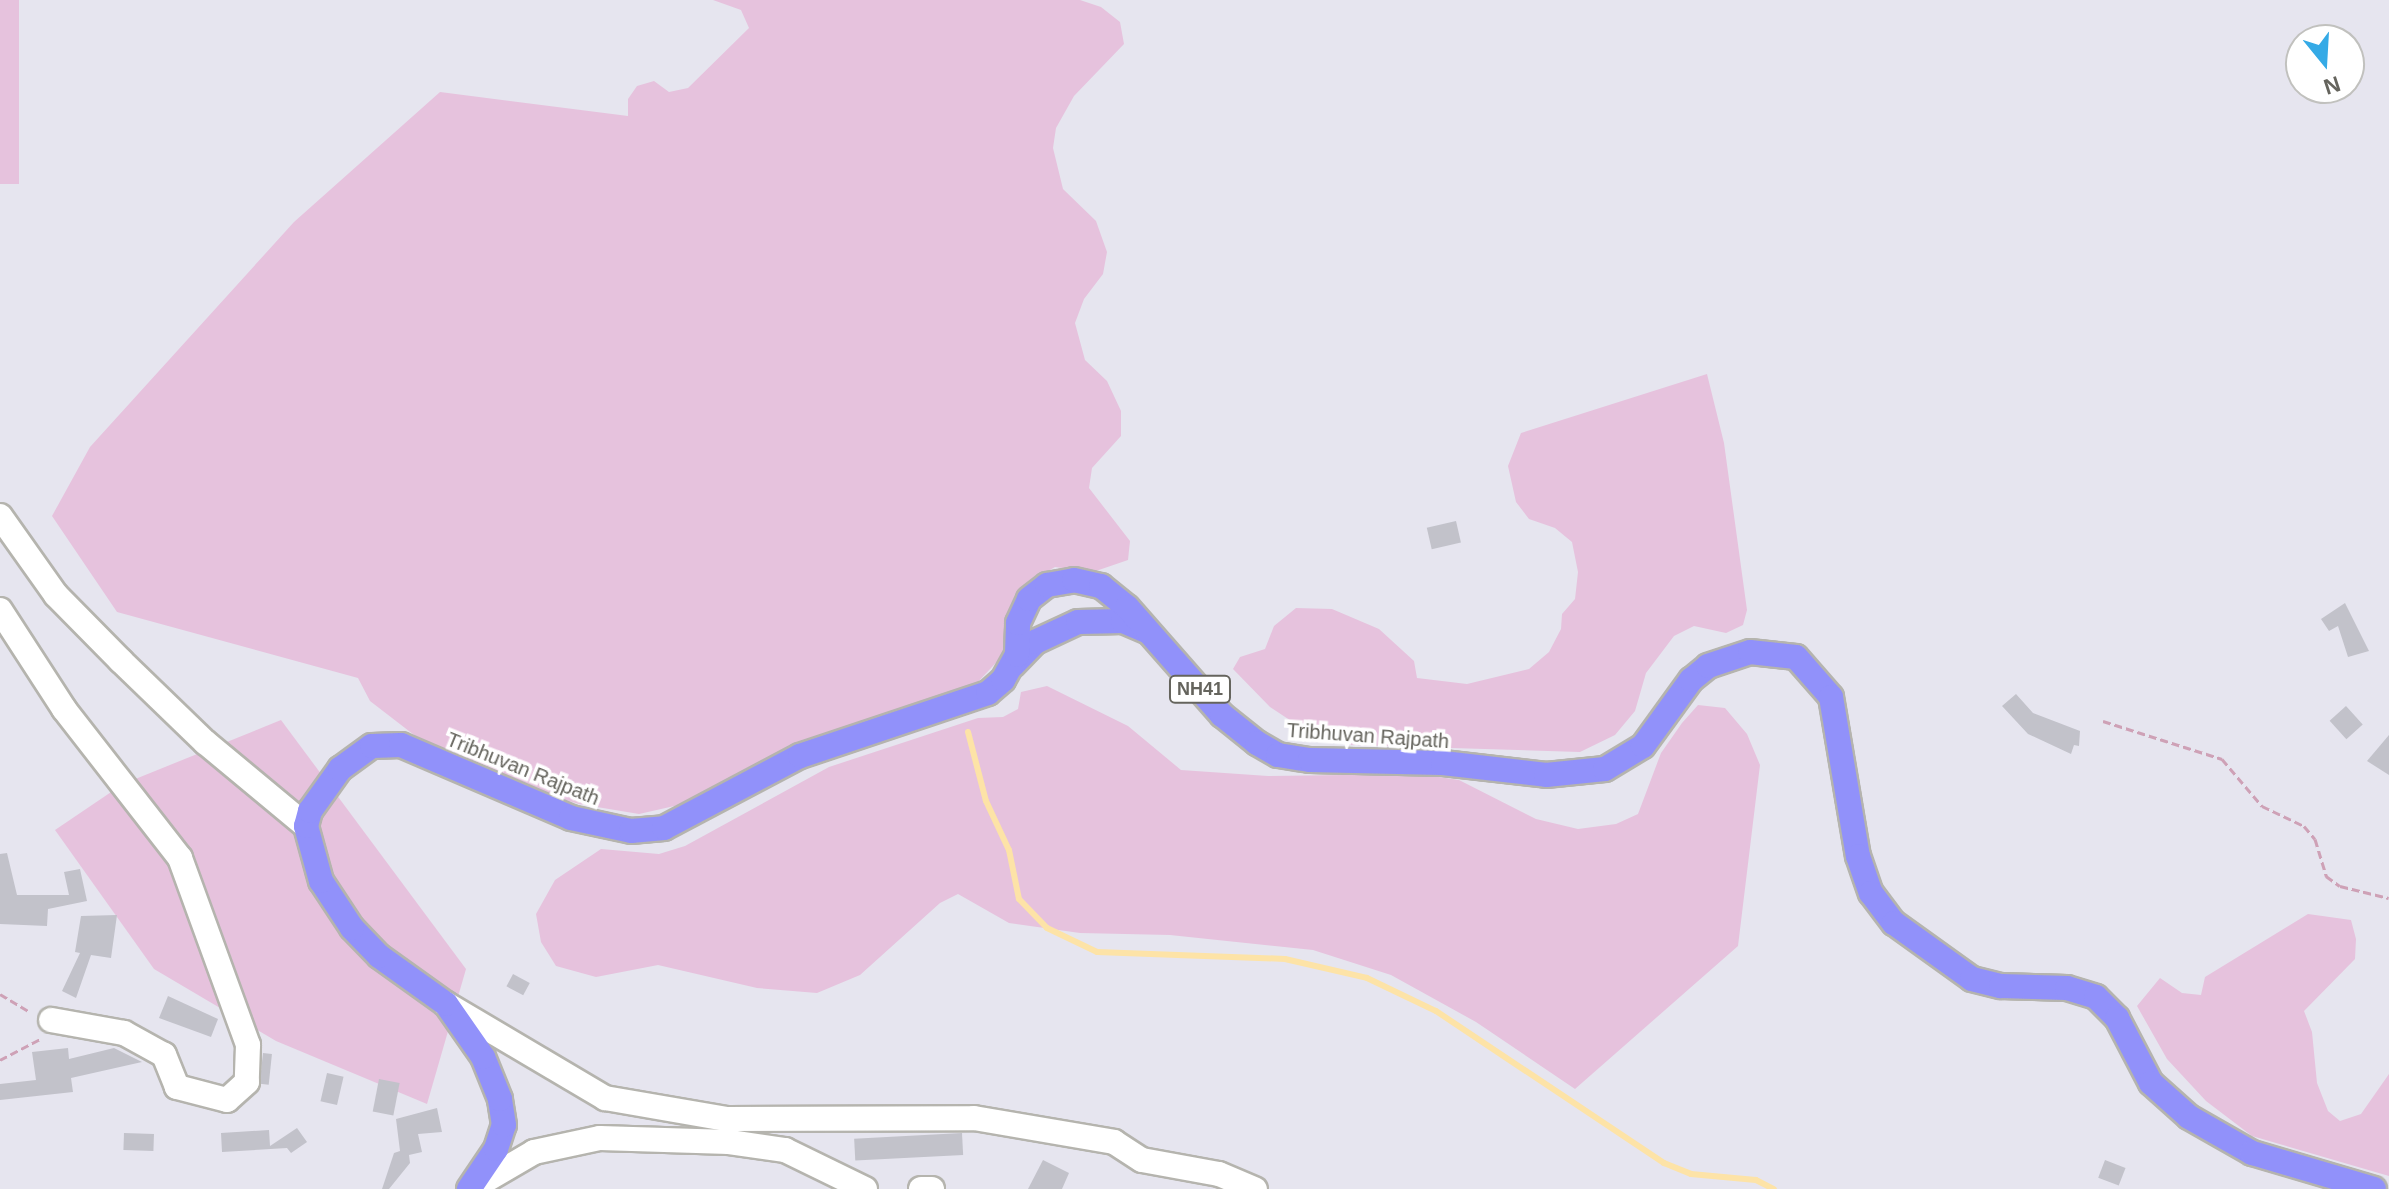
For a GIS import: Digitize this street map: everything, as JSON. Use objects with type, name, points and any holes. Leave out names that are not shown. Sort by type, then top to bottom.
[{"type":"highway","name":"Tribhuvan Rajpath","points":[[306,826],[310,811],[347,761],[372,746],[391,744],[592,824],[631,831],[664,828],[800,756],[988,693],[1011,667],[1025,605],[1040,588],[1057,581],[1101,586],[1157,637],[1222,715],[1278,755],[1443,763],[1546,775],[1605,769],[1631,756],[1655,733],[1691,680],[1718,661],[1760,651],[1796,657],[1831,697],[1858,856],[1871,893],[1894,923],[1972,979],[2001,986],[2067,988],[2096,997],[2117,1018],[2151,1083],[2189,1117],[2252,1153],[2374,1189]]},
{"type":"highway","points":[[1011,667],[1035,642],[1078,622],[1123,621],[1157,637]]},
{"type":"highway","points":[[306,826],[321,881],[352,928],[379,956],[446,1004],[483,1057],[504,1125],[493,1156],[470,1189]]},
{"type":"street","points":[[0,516],[56,595],[121,661],[205,742],[306,826]]},
{"type":"street","points":[[0,610],[64,709],[180,858],[248,1045],[247,1082],[227,1100],[177,1087],[164,1055],[124,1033],[51,1020]]},
{"type":"street","points":[[446,1004],[605,1098],[728,1130],[785,1150],[865,1189]]},
{"type":"street","points":[[470,1189],[534,1152],[600,1138],[974,1118],[1114,1142],[1142,1160],[1219,1174],[1255,1189]]},
{"type":"street","points":[[921,1189],[932,1189]]},
{"type":"path","points":[[2103,721],[2222,759],[2262,806],[2304,826],[2315,839],[2326,876],[2340,886],[2389,898]]},
{"type":"path","points":[[0,994],[11,1005],[51,1020],[46,1035],[34,1045],[0,1060]]},
{"type":"shaded area","points":[[0,0],[19,0],[19,184],[0,184]]},
{"type":"shaded area","points":[[713,0],[1080,0],[1101,7],[1120,22],[1124,44],[1074,96],[1056,128],[1053,148],[1063,189],[1096,221],[1107,252],[1103,274],[1084,299],[1075,323],[1085,360],[1107,381],[1121,411],[1121,436],[1092,468],[1089,488],[1130,541],[1128,560],[1093,572],[1055,567],[1027,583],[1017,596],[1008,650],[975,685],[806,745],[692,802],[639,814],[579,804],[526,788],[418,738],[370,701],[358,678],[117,612],[52,516],[90,447],[294,222],[440,92],[628,116],[628,99],[637,86],[654,81],[669,92],[688,88],[749,28],[741,10]]},
{"type":"shaded area","points":[[1707,374],[1724,443],[1747,610],[1743,625],[1726,633],[1694,626],[1674,636],[1646,673],[1635,711],[1615,735],[1580,752],[1352,745],[1314,736],[1270,707],[1233,669],[1240,657],[1265,649],[1274,626],[1296,608],[1332,609],[1379,629],[1414,661],[1417,678],[1467,684],[1529,669],[1549,652],[1561,629],[1562,614],[1575,599],[1578,572],[1572,542],[1555,528],[1529,519],[1516,502],[1508,466],[1521,433]]},
{"type":"shaded area","points":[[1047,686],[1128,726],[1181,770],[1268,776],[1418,774],[1459,780],[1536,819],[1578,829],[1616,824],[1638,814],[1661,753],[1682,723],[1698,705],[1725,708],[1747,734],[1760,765],[1738,946],[1575,1089],[1476,1022],[1391,975],[1313,950],[1170,935],[1080,933],[1009,923],[958,894],[940,903],[860,975],[817,993],[757,988],[658,965],[596,977],[556,966],[541,942],[536,914],[555,880],[601,849],[659,854],[685,846],[829,767],[978,718],[1003,717],[1018,709],[1021,692]]},
{"type":"shaded area","points":[[281,720],[466,969],[427,1104],[276,1041],[154,969],[55,830],[123,784]]},
{"type":"shaded area","points":[[2308,914],[2351,920],[2356,939],[2355,959],[2304,1011],[2312,1032],[2317,1083],[2328,1111],[2340,1121],[2361,1114],[2389,1074],[2389,1176],[2252,1136],[2206,1101],[2167,1059],[2137,1006],[2160,978],[2182,993],[2201,995],[2205,977]]},
{"type":"building","points":[[1456,521],[1461,542],[1432,549],[1427,528]]},
{"type":"building","points":[[2345,603],[2369,651],[2348,657],[2338,626],[2329,631],[2321,619]]},
{"type":"building","points":[[2016,694],[2033,713],[2080,731],[2079,746],[2074,745],[2071,754],[2028,734],[2002,706]]},
{"type":"building","points":[[2346,706],[2363,725],[2346,739],[2330,721]]},
{"type":"building","points":[[2389,735],[2389,775],[2367,761]]},
{"type":"building","points":[[7,853],[17,895],[69,895],[64,872],[80,869],[87,901],[48,909],[47,926],[0,924],[0,854]]},
{"type":"building","points":[[117,915],[111,958],[91,955],[76,998],[62,991],[80,953],[75,952],[81,916]]},
{"type":"building","points":[[513,974],[530,983],[523,995],[506,986]]},
{"type":"building","points":[[168,996],[218,1019],[211,1037],[159,1018]]},
{"type":"building","points":[[68,1048],[69,1059],[114,1048],[142,1062],[71,1078],[73,1092],[0,1100],[0,1084],[36,1080],[32,1052]]},
{"type":"building","points":[[263,1053],[272,1054],[269,1085],[260,1084]]},
{"type":"building","points":[[327,1073],[344,1077],[337,1105],[320,1101]]},
{"type":"building","points":[[379,1079],[400,1083],[393,1115],[373,1111]]},
{"type":"building","points":[[437,1108],[442,1132],[418,1134],[422,1152],[409,1155],[410,1163],[389,1189],[382,1189],[394,1153],[400,1151],[396,1119]]},
{"type":"building","points":[[297,1128],[307,1142],[291,1153],[287,1148],[222,1152],[221,1133],[269,1130],[270,1146]]},
{"type":"building","points":[[124,1133],[154,1134],[153,1151],[123,1150]]},
{"type":"building","points":[[962,1133],[963,1155],[855,1161],[854,1139]]},
{"type":"building","points":[[1043,1160],[1069,1173],[1062,1189],[1028,1189]]},
{"type":"building","points":[[2105,1160],[2126,1168],[2119,1186],[2098,1178]]},
{"type":"waterway","points":[[968,732],[986,801],[1009,850],[1019,899],[1047,928],[1097,952],[1285,959],[1367,978],[1436,1011],[1664,1163],[1691,1174],[1756,1180],[1774,1189]]}]
